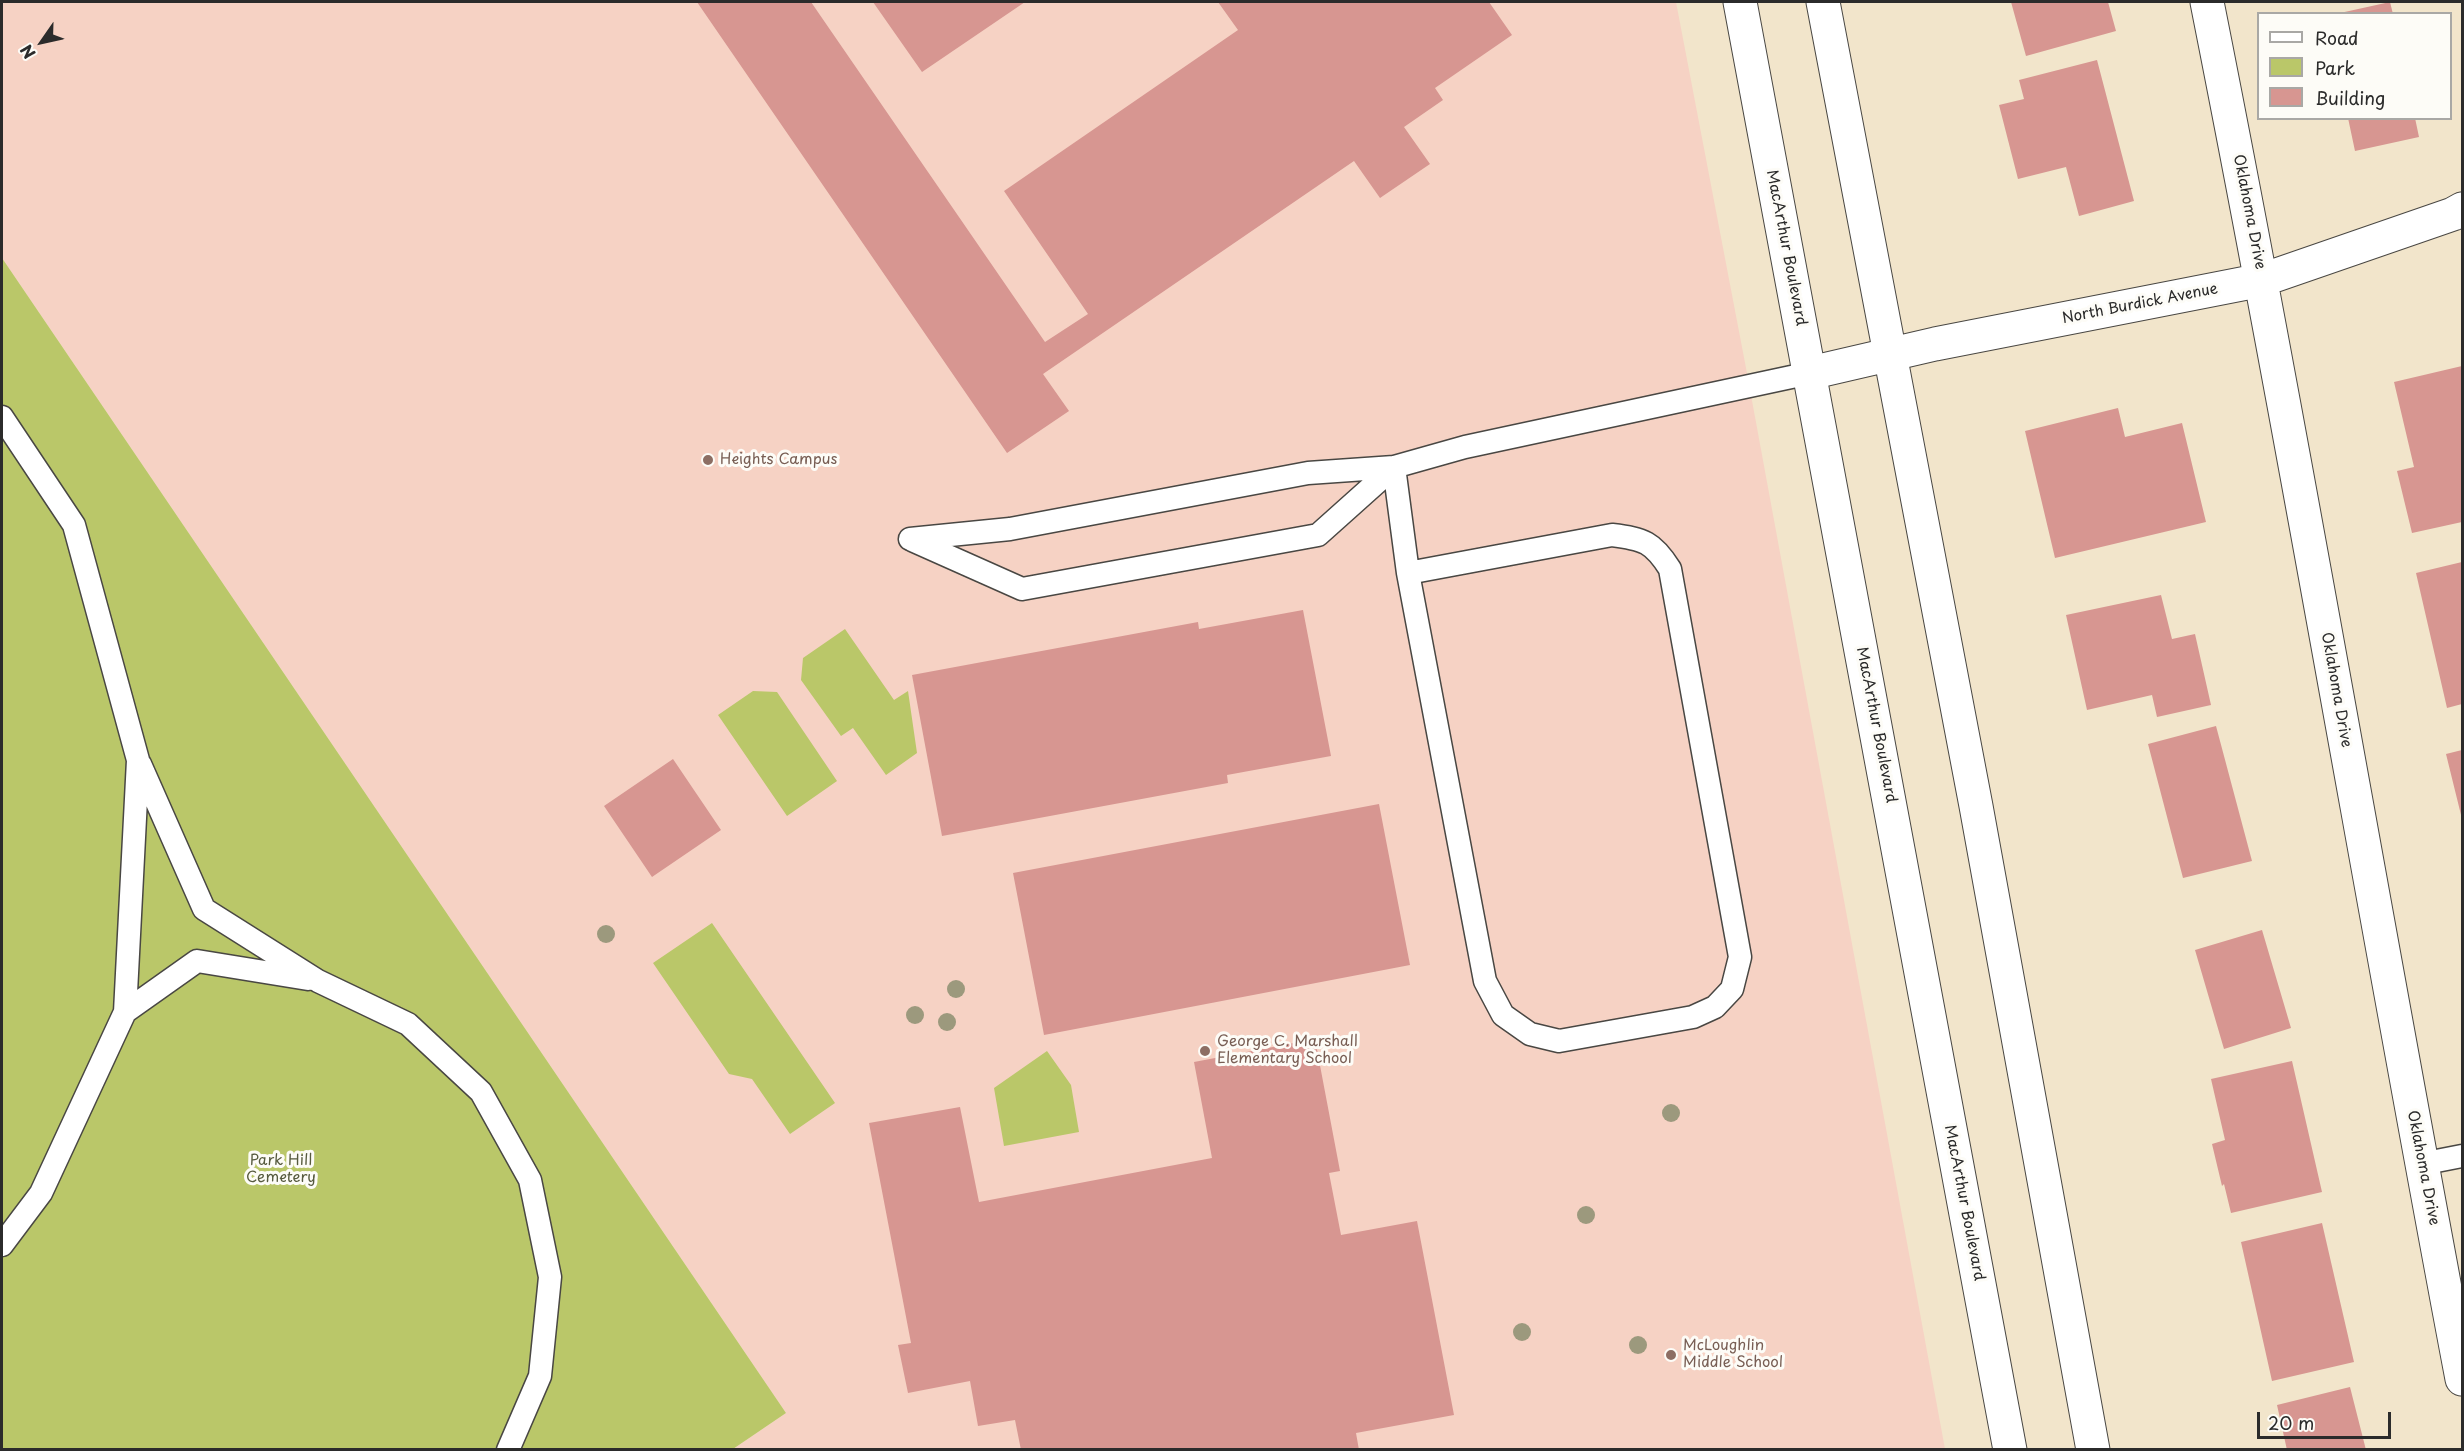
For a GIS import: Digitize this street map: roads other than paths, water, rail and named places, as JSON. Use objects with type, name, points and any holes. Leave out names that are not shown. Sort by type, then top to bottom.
[{"type":"street","name":"MacArthur Boulevard","points":[[1740,2],[2010,1449]]},
{"type":"street","points":[[1823,2],[1976,806],[2093,1449]]},
{"type":"street","name":"Oklahoma Drive","points":[[2207,2],[2262,280],[2421,1164],[2463,1379]]},
{"type":"street","name":"North Burdick Avenue","points":[[1810,373],[1889,354],[2262,280],[2463,209]]},
{"type":"lane","points":[[1394,467],[1318,535],[1022,590],[910,539],[1010,529],[1308,473],[1394,467],[1465,447],[1810,373]]},
{"type":"lane","points":[[2,417],[74,525],[138,759],[204,909],[318,981],[408,1024],[481,1092],[530,1180],[550,1277],[540,1376],[508,1449]]},
{"type":"lane","points":[[1394,467],[1408,573],[1485,981],[1503,1015],[1530,1034],[1559,1041],[1693,1017],[1715,1007],[1732,989],[1740,957],[1670,569],[1658,550],[1638,538],[1612,535],[1408,573]]},
{"type":"lane","points":[[2,1245],[41,1193],[125,1012],[138,759]]},
{"type":"lane","points":[[125,1012],[197,962],[318,981]]},
{"type":"lane","points":[[2421,1164],[2463,1156]]},
{"type":"place","name":"Heights Campus","points":[[708,460]]},
{"type":"place","name":"George C. Marshall Elementary School","points":[[1205,1051]]},
{"type":"place","name":"McLoughlin Middle School","points":[[1671,1355]]},
{"type":"park label","name":"Park Hill Cemetery","points":[[281,1170]]}]
